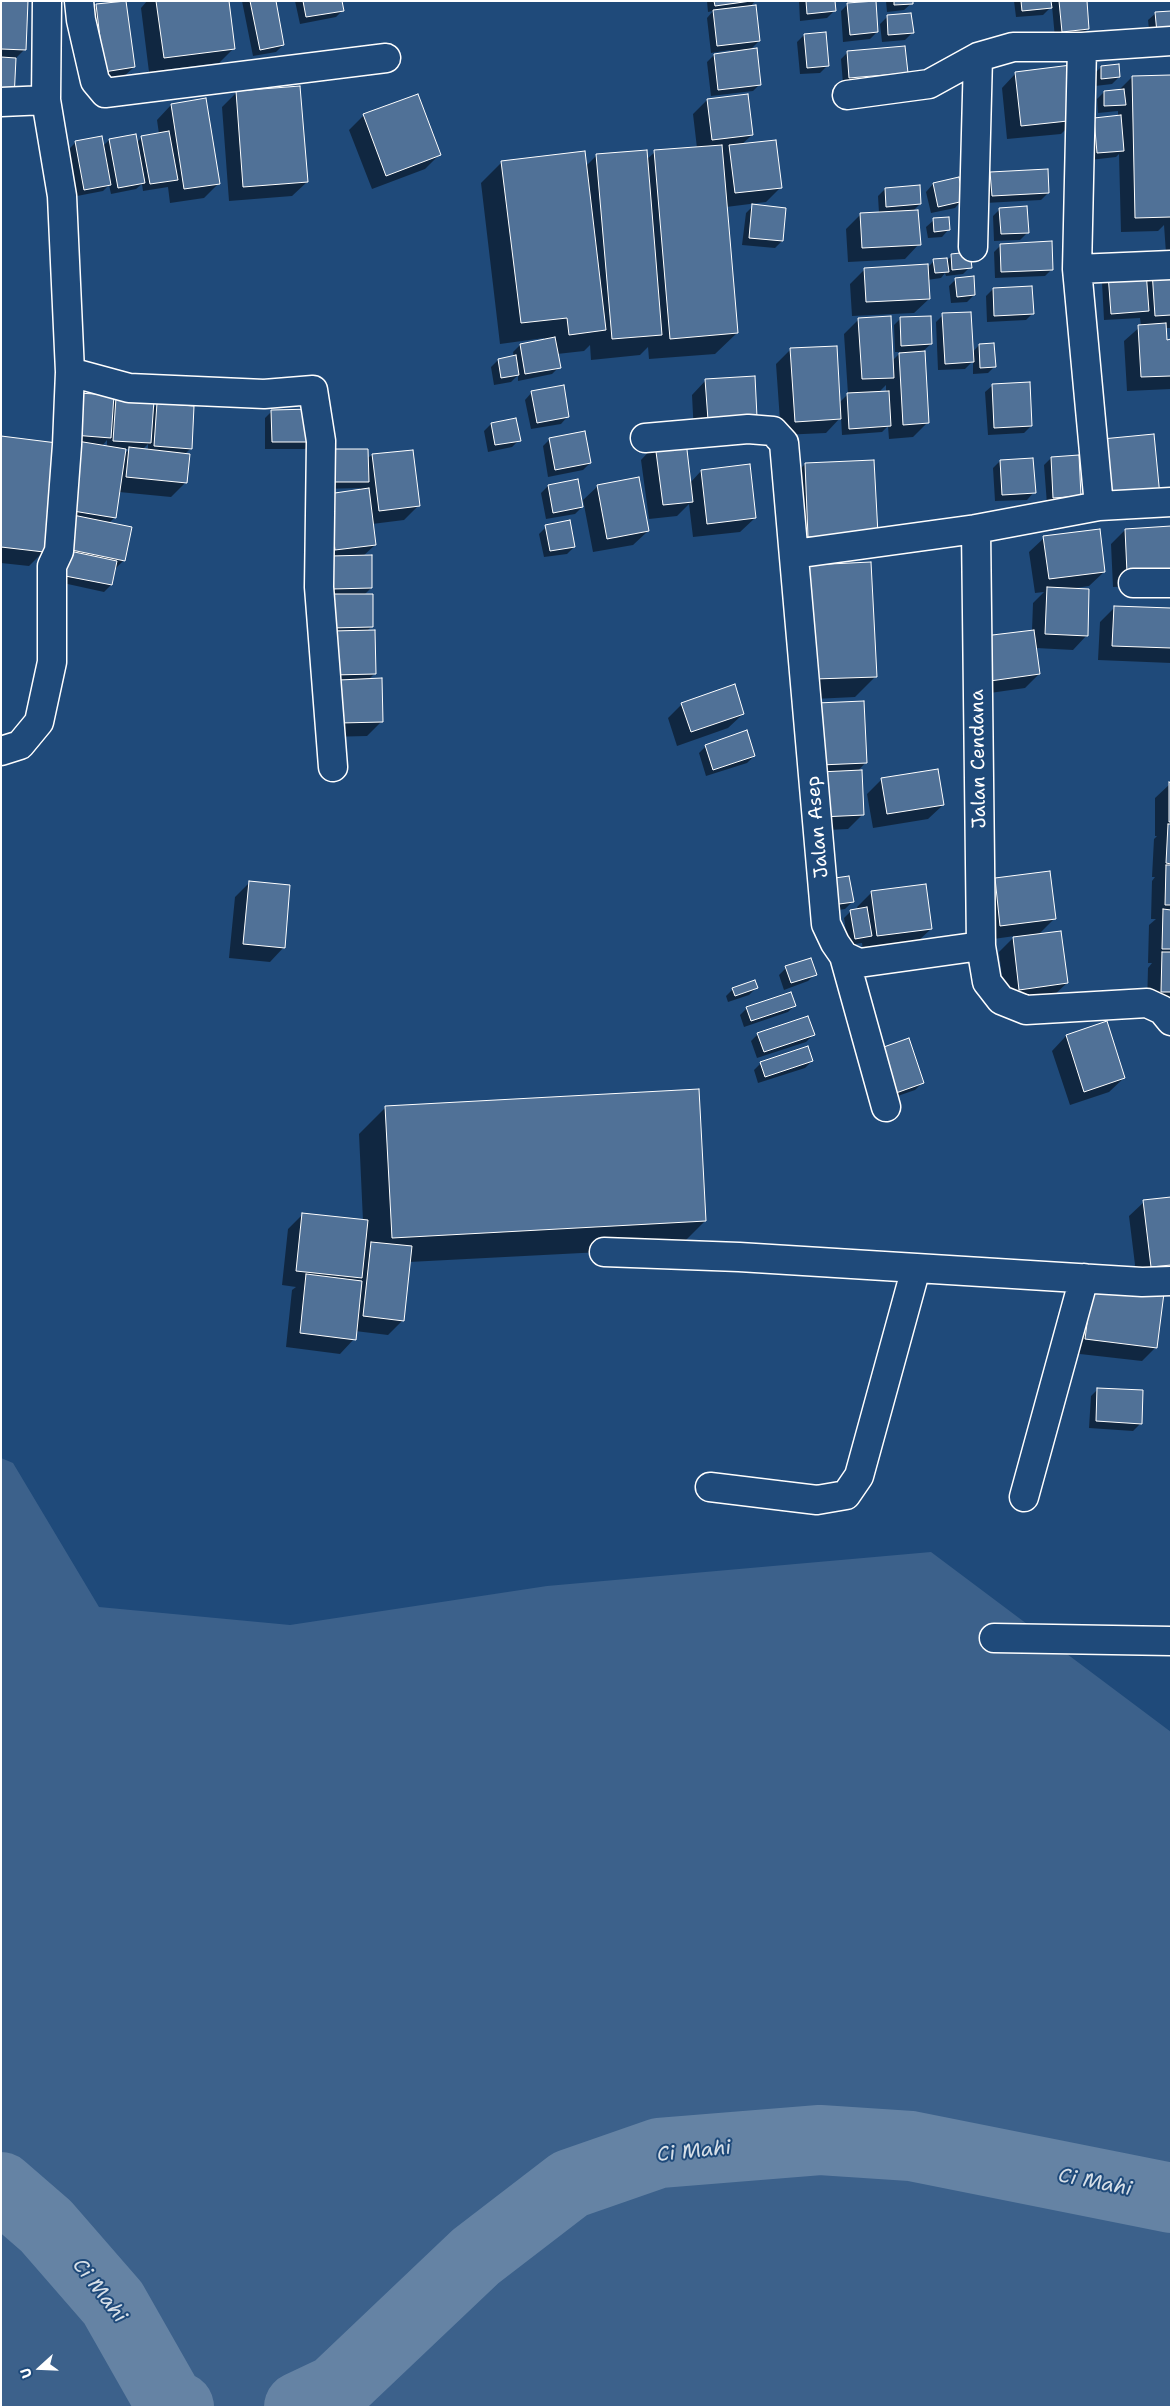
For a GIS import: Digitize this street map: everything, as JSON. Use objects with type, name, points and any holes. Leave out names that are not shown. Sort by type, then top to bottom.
[{"type":"street","points":[[1,751],[20,746],[39,722],[52,662],[52,566],[59,551],[70,372],[62,196],[46,100],[47,1]]},
{"type":"street","points":[[79,1],[81,20],[94,81],[105,93],[386,58]]},
{"type":"street","points":[[848,95],[929,84],[978,57],[1013,47],[1082,47],[1171,41]]},
{"type":"street","points":[[1082,47],[1077,269],[1099,506]]},
{"type":"street","points":[[973,247],[978,57]]},
{"type":"street","points":[[1,102],[46,100]]},
{"type":"street","points":[[1077,269],[1171,265]]},
{"type":"street","points":[[70,372],[129,388],[264,394],[313,390],[321,441],[320,587],[333,767]]},
{"type":"street","name":"Jalan Asep","points":[[645,438],[748,429],[774,431],[784,443],[826,924],[844,956],[886,1107]]},
{"type":"street","points":[[794,554],[976,529],[1099,506],[1171,502]]},
{"type":"street","name":"Jalan Cendana","points":[[976,529],[981,946],[987,982],[1000,1000],[1026,1010],[1147,1003],[1162,1010],[1171,1021]]},
{"type":"street","points":[[1133,583],[1171,583]]},
{"type":"street","points":[[844,956],[859,963],[981,946]]},
{"type":"street","points":[[604,1252],[739,1257],[1084,1278],[1171,1281]]},
{"type":"street","points":[[710,1487],[817,1500],[846,1495],[859,1476],[916,1268]]},
{"type":"street","points":[[1024,1496],[1084,1278]]},
{"type":"street","points":[[994,1638],[1171,1641]]},
{"type":"shaded area","points":[[1,1458],[13,1463],[99,1607],[290,1625],[547,1586],[931,1552],[1171,1732],[1171,2407],[1,2407]]},
{"type":"building","points":[[1,1],[28,1],[26,50],[1,49]]},
{"type":"building","points":[[126,1],[135,67],[104,72],[96,4]]},
{"type":"building","points":[[156,1],[229,1],[235,49],[164,58]]},
{"type":"building","points":[[250,1],[276,1],[284,45],[260,50]]},
{"type":"building","points":[[303,1],[342,1],[344,11],[306,17]]},
{"type":"building","points":[[714,1],[751,1],[715,6]]},
{"type":"building","points":[[806,1],[835,1],[836,11],[807,14]]},
{"type":"building","points":[[876,1],[878,32],[850,35],[847,3]]},
{"type":"building","points":[[894,1],[913,1],[913,4],[894,5]]},
{"type":"building","points":[[1021,1],[1051,1],[1052,8],[1022,11]]},
{"type":"building","points":[[1059,1],[1087,1],[1089,29],[1062,32]]},
{"type":"building","points":[[756,5],[760,41],[717,46],[713,10]]},
{"type":"building","points":[[1171,11],[1171,32],[1157,33],[1155,12]]},
{"type":"building","points":[[911,13],[914,33],[888,35],[887,15]]},
{"type":"building","points":[[826,32],[829,66],[807,68],[804,34]]},
{"type":"building","points":[[905,46],[908,73],[849,78],[847,51]]},
{"type":"building","points":[[757,48],[761,85],[718,90],[714,54]]},
{"type":"building","points":[[1,57],[16,58],[14,99],[1,98]]},
{"type":"building","points":[[1119,64],[1120,77],[1101,79],[1101,66]]},
{"type":"building","points":[[1071,65],[1077,120],[1021,126],[1015,72]]},
{"type":"building","points":[[1171,75],[1171,217],[1135,218],[1132,76]]},
{"type":"building","points":[[300,86],[308,182],[243,187],[236,91]]},
{"type":"building","points":[[1124,89],[1126,105],[1104,106],[1104,91]]},
{"type":"building","points":[[418,94],[441,155],[386,176],[363,114]]},
{"type":"building","points":[[748,94],[753,135],[712,140],[707,99]]},
{"type":"building","points":[[206,98],[220,184],[184,189],[171,104]]},
{"type":"building","points":[[1121,115],[1124,151],[1097,153],[1094,118]]},
{"type":"building","points":[[169,131],[178,180],[150,184],[141,136]]},
{"type":"building","points":[[136,134],[145,183],[118,188],[109,139]]},
{"type":"building","points":[[102,136],[111,185],[84,190],[75,141]]},
{"type":"building","points":[[776,140],[782,188],[735,193],[729,145]]},
{"type":"building","points":[[722,145],[738,333],[670,339],[654,150]]},
{"type":"building","points":[[647,150],[662,335],[612,339],[596,154]]},
{"type":"building","points":[[585,151],[606,330],[569,335],[567,318],[521,323],[501,161]]},
{"type":"building","points":[[1048,169],[1049,193],[992,196],[990,172]]},
{"type":"building","points":[[959,177],[964,201],[938,207],[933,183]]},
{"type":"building","points":[[920,185],[921,204],[886,207],[885,188]]},
{"type":"building","points":[[752,204],[786,208],[783,241],[749,238]]},
{"type":"building","points":[[1027,206],[1029,233],[1001,234],[999,208]]},
{"type":"building","points":[[918,210],[921,245],[862,248],[860,213]]},
{"type":"building","points":[[949,217],[950,230],[934,232],[933,218]]},
{"type":"building","points":[[1052,241],[1053,270],[1001,272],[1000,244]]},
{"type":"building","points":[[970,252],[972,268],[952,270],[951,254]]},
{"type":"building","points":[[947,258],[949,272],[935,273],[933,259]]},
{"type":"building","points":[[928,264],[930,299],[866,302],[864,268]]},
{"type":"building","points":[[1146,271],[1149,311],[1111,314],[1108,274]]},
{"type":"building","points":[[1152,271],[1171,271],[1171,315],[1155,316]]},
{"type":"building","points":[[974,276],[975,295],[957,297],[955,278]]},
{"type":"building","points":[[1032,286],[1034,314],[994,316],[993,288]]},
{"type":"building","points":[[971,312],[974,362],[945,364],[942,313]]},
{"type":"building","points":[[891,316],[894,378],[862,379],[858,318]]},
{"type":"building","points":[[931,316],[932,344],[901,346],[900,317]]},
{"type":"building","points":[[1166,323],[1167,340],[1171,339],[1171,376],[1141,377],[1138,325]]},
{"type":"building","points":[[555,337],[561,368],[525,374],[520,344]]},
{"type":"building","points":[[994,343],[996,367],[980,368],[979,344]]},
{"type":"building","points":[[837,346],[841,419],[795,422],[790,348]]},
{"type":"building","points":[[925,351],[929,423],[903,425],[899,353]]},
{"type":"building","points":[[516,355],[519,375],[501,378],[498,359]]},
{"type":"building","points":[[755,376],[757,417],[708,420],[705,379]]},
{"type":"building","points":[[1030,382],[1032,426],[994,428],[992,384]]},
{"type":"building","points":[[564,385],[569,417],[537,423],[531,391]]},
{"type":"building","points":[[889,391],[891,426],[849,429],[847,393]]},
{"type":"building","points":[[77,393],[114,395],[111,438],[73,435]]},
{"type":"building","points":[[116,398],[154,400],[151,443],[113,441]]},
{"type":"building","points":[[157,403],[194,406],[192,449],[154,446]]},
{"type":"building","points":[[313,409],[314,442],[272,442],[271,410]]},
{"type":"building","points":[[516,418],[521,441],[495,445],[491,423]]},
{"type":"building","points":[[585,431],[591,463],[555,470],[549,438]]},
{"type":"building","points":[[1154,434],[1160,496],[1108,502],[1102,439]]},
{"type":"building","points":[[1,436],[57,443],[44,552],[1,547]]},
{"type":"building","points":[[77,441],[126,449],[116,518],[67,510]]},
{"type":"building","points":[[686,441],[693,502],[663,505],[655,444]]},
{"type":"building","points":[[129,447],[190,454],[187,483],[126,477]]},
{"type":"building","points":[[326,449],[368,449],[369,482],[327,482]]},
{"type":"building","points":[[413,450],[420,506],[379,511],[372,454]]},
{"type":"building","points":[[1079,455],[1081,496],[1053,498],[1051,457]]},
{"type":"building","points":[[1033,458],[1036,493],[1002,495],[1000,460]]},
{"type":"building","points":[[874,460],[878,534],[808,537],[805,463]]},
{"type":"building","points":[[750,464],[756,518],[707,524],[701,470]]},
{"type":"building","points":[[639,477],[649,531],[607,539],[597,485]]},
{"type":"building","points":[[578,479],[583,507],[553,513],[548,485]]},
{"type":"building","points":[[369,488],[376,545],[335,550],[328,494]]},
{"type":"building","points":[[68,514],[132,527],[125,561],[62,548]]},
{"type":"building","points":[[570,520],[575,547],[550,551],[545,525]]},
{"type":"building","points":[[1171,526],[1171,571],[1127,573],[1125,529]]},
{"type":"building","points":[[1100,529],[1105,572],[1049,579],[1043,536]]},
{"type":"building","points":[[65,550],[117,561],[112,585],[60,575]]},
{"type":"building","points":[[372,555],[372,588],[331,589],[330,556]]},
{"type":"building","points":[[871,562],[877,677],[814,679],[809,565]]},
{"type":"building","points":[[1047,587],[1089,589],[1088,636],[1045,634]]},
{"type":"building","points":[[330,594],[373,594],[373,627],[331,628]]},
{"type":"building","points":[[1114,606],[1171,608],[1171,648],[1112,646]]},
{"type":"building","points":[[375,630],[376,674],[333,675],[332,631]]},
{"type":"building","points":[[1034,630],[1040,674],[990,681],[984,636]]},
{"type":"building","points":[[382,678],[383,722],[340,723],[339,680]]},
{"type":"building","points":[[735,684],[744,714],[691,732],[681,703]]},
{"type":"building","points":[[864,701],[867,763],[820,765],[817,703]]},
{"type":"building","points":[[747,730],[755,756],[713,770],[705,745]]},
{"type":"building","points":[[938,769],[944,805],[887,814],[881,778]]},
{"type":"building","points":[[862,770],[864,815],[821,817],[819,772]]},
{"type":"building","points":[[1169,782],[1171,783],[1171,822],[1169,822]]},
{"type":"building","points":[[1168,824],[1171,824],[1171,864],[1166,863]]},
{"type":"building","points":[[1166,865],[1171,865],[1171,905],[1165,905]]},
{"type":"building","points":[[1050,871],[1056,919],[1000,926],[995,878]]},
{"type":"building","points":[[849,876],[854,902],[832,905],[828,879]]},
{"type":"building","points":[[249,881],[290,885],[285,948],[243,944]]},
{"type":"building","points":[[926,884],[932,929],[877,936],[871,891]]},
{"type":"building","points":[[867,907],[872,936],[855,939],[850,910]]},
{"type":"building","points":[[1163,909],[1171,910],[1171,949],[1162,949]]},
{"type":"building","points":[[1061,931],[1068,983],[1019,990],[1013,937]]},
{"type":"building","points":[[1162,952],[1171,952],[1171,992],[1161,992]]},
{"type":"building","points":[[811,958],[817,975],[791,983],[785,966]]},
{"type":"building","points":[[755,980],[758,988],[735,996],[732,988]]},
{"type":"building","points":[[791,992],[796,1006],[751,1021],[746,1007]]},
{"type":"building","points":[[808,1016],[815,1035],[764,1052],[757,1033]]},
{"type":"building","points":[[1107,1021],[1125,1078],[1084,1092],[1066,1035]]},
{"type":"building","points":[[909,1038],[924,1083],[896,1093],[881,1048]]},
{"type":"building","points":[[808,1046],[813,1061],[765,1077],[760,1062]]},
{"type":"building","points":[[699,1089],[706,1221],[392,1238],[385,1106]]},
{"type":"building","points":[[1171,1197],[1171,1265],[1151,1267],[1143,1200]]},
{"type":"building","points":[[302,1213],[368,1220],[362,1278],[296,1271]]},
{"type":"building","points":[[371,1242],[412,1246],[404,1321],[363,1316]]},
{"type":"building","points":[[306,1274],[362,1281],[356,1340],[300,1333]]},
{"type":"building","points":[[1092,1285],[1164,1293],[1157,1348],[1085,1339]]},
{"type":"building","points":[[1097,1388],[1143,1390],[1142,1424],[1096,1421]]},
{"type":"waterway","name":"Ci Mahi","points":[[299,2407],[335,2390],[475,2257],[570,2184],[659,2153],[820,2140],[911,2146],[1171,2198]]},
{"type":"waterway","name":"Ci Mahi","points":[[1,2187],[46,2226],[113,2303],[171,2405],[179,2407]]}]
